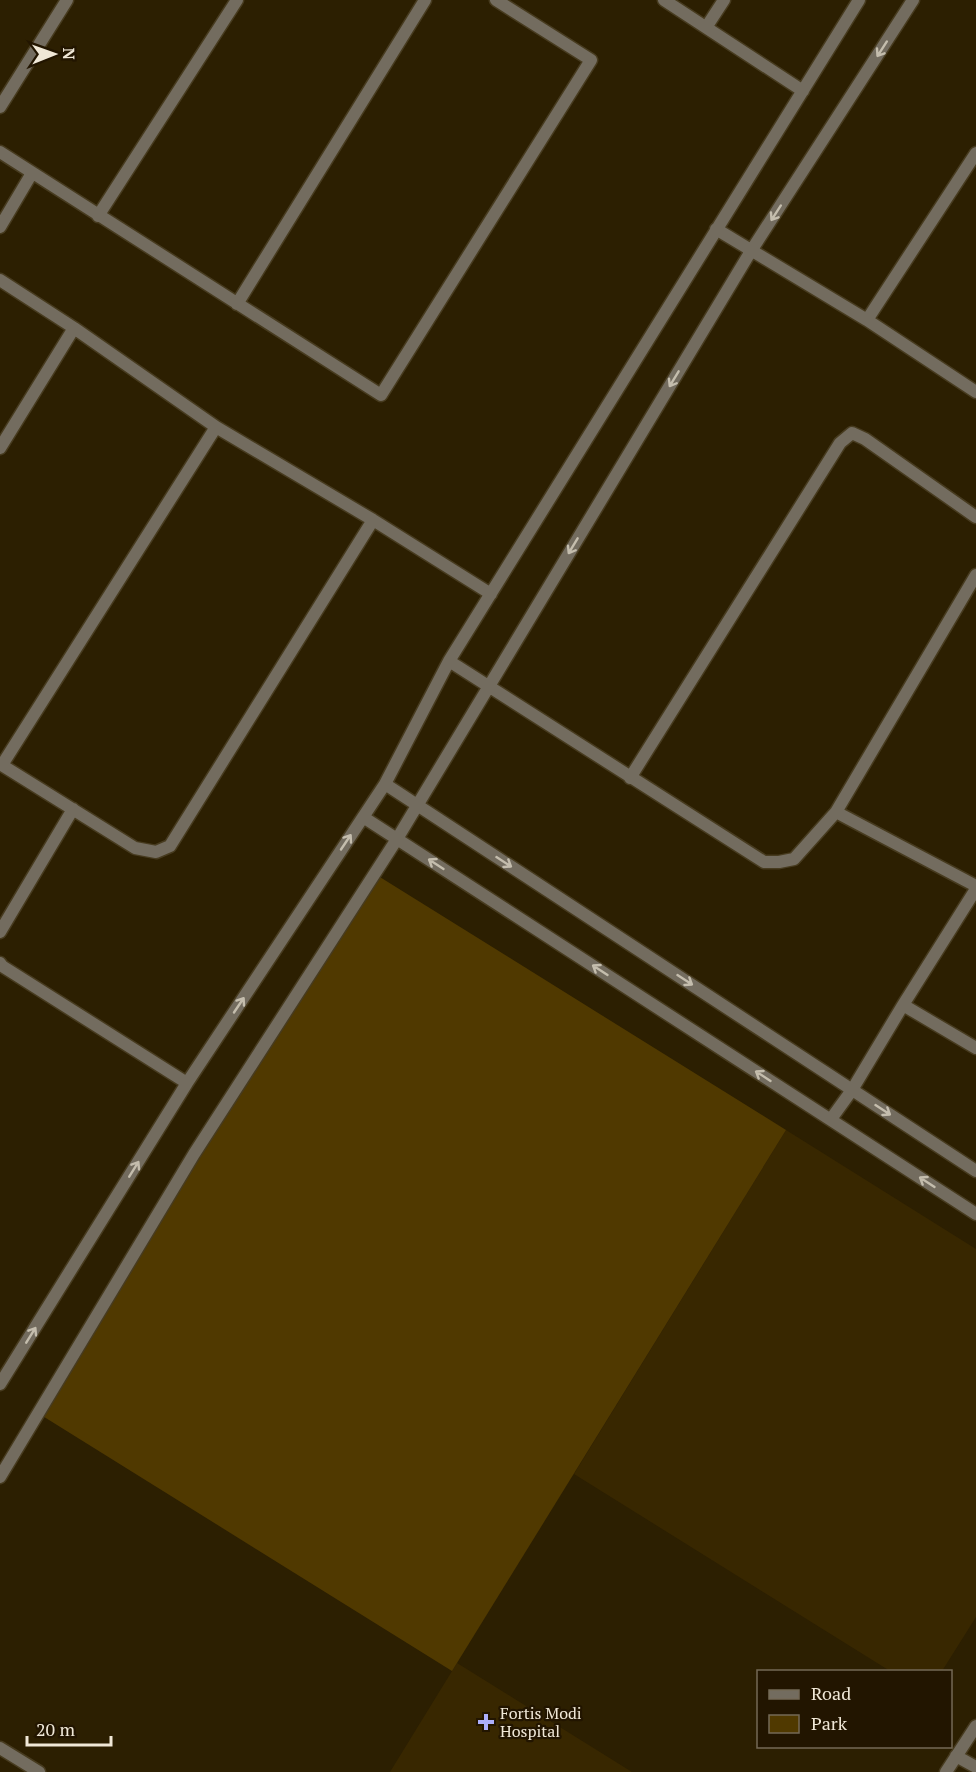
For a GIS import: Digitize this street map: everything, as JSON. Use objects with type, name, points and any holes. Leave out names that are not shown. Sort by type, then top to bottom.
[{"type":"street","points":[[0,107],[67,0]]},
{"type":"street","points":[[98,216],[237,0]]},
{"type":"street","points":[[237,304],[425,0]]},
{"type":"street","points":[[0,152],[381,395],[591,60],[496,0]]},
{"type":"street","points":[[664,0],[803,91]]},
{"type":"street","points":[[707,26],[724,0]]},
{"type":"street","points":[[0,1384],[187,1083],[385,783],[449,661],[859,0]]},
{"type":"street","points":[[0,1478],[194,1155],[397,839],[751,251],[913,0]]},
{"type":"street","points":[[867,320],[971,172],[976,153]]},
{"type":"street","points":[[0,227],[32,173]]},
{"type":"street","points":[[716,230],[867,320],[976,392]]},
{"type":"street","points":[[0,280],[216,426],[373,520],[490,594]]},
{"type":"street","points":[[0,448],[74,328]]},
{"type":"street","points":[[216,426],[1,764],[135,849],[156,852],[170,846],[373,520]]},
{"type":"street","points":[[630,778],[840,442],[852,433],[865,439],[976,517]]},
{"type":"street","points":[[449,661],[764,862],[779,862],[794,859],[836,812],[976,575]]},
{"type":"street","points":[[385,783],[976,1171]]},
{"type":"street","points":[[0,932],[73,809]]},
{"type":"street","points":[[831,1119],[852,1090],[976,888],[836,812]]},
{"type":"street","points":[[363,817],[976,1214]]},
{"type":"street","points":[[0,963],[187,1083]]},
{"type":"street","points":[[903,1005],[976,1048]]},
{"type":"street","points":[[946,1772],[976,1726]]},
{"type":"street","points":[[0,1748],[39,1772]]},
{"type":"street","points":[[956,1756],[976,1767]]},
{"type":"shaded area","points":[[786,1130],[976,1249],[976,1617],[943,1670],[888,1670],[574,1474]]},
{"type":"shaded area","name":"Fortis Modi Hospital","points":[[457,1663],[632,1772],[390,1772]]},
{"type":"green space","points":[[375,874],[786,1130],[452,1671],[41,1415]]},
{"type":"place","name":"Fortis Modi Hospital","points":[[486,1722]]}]
